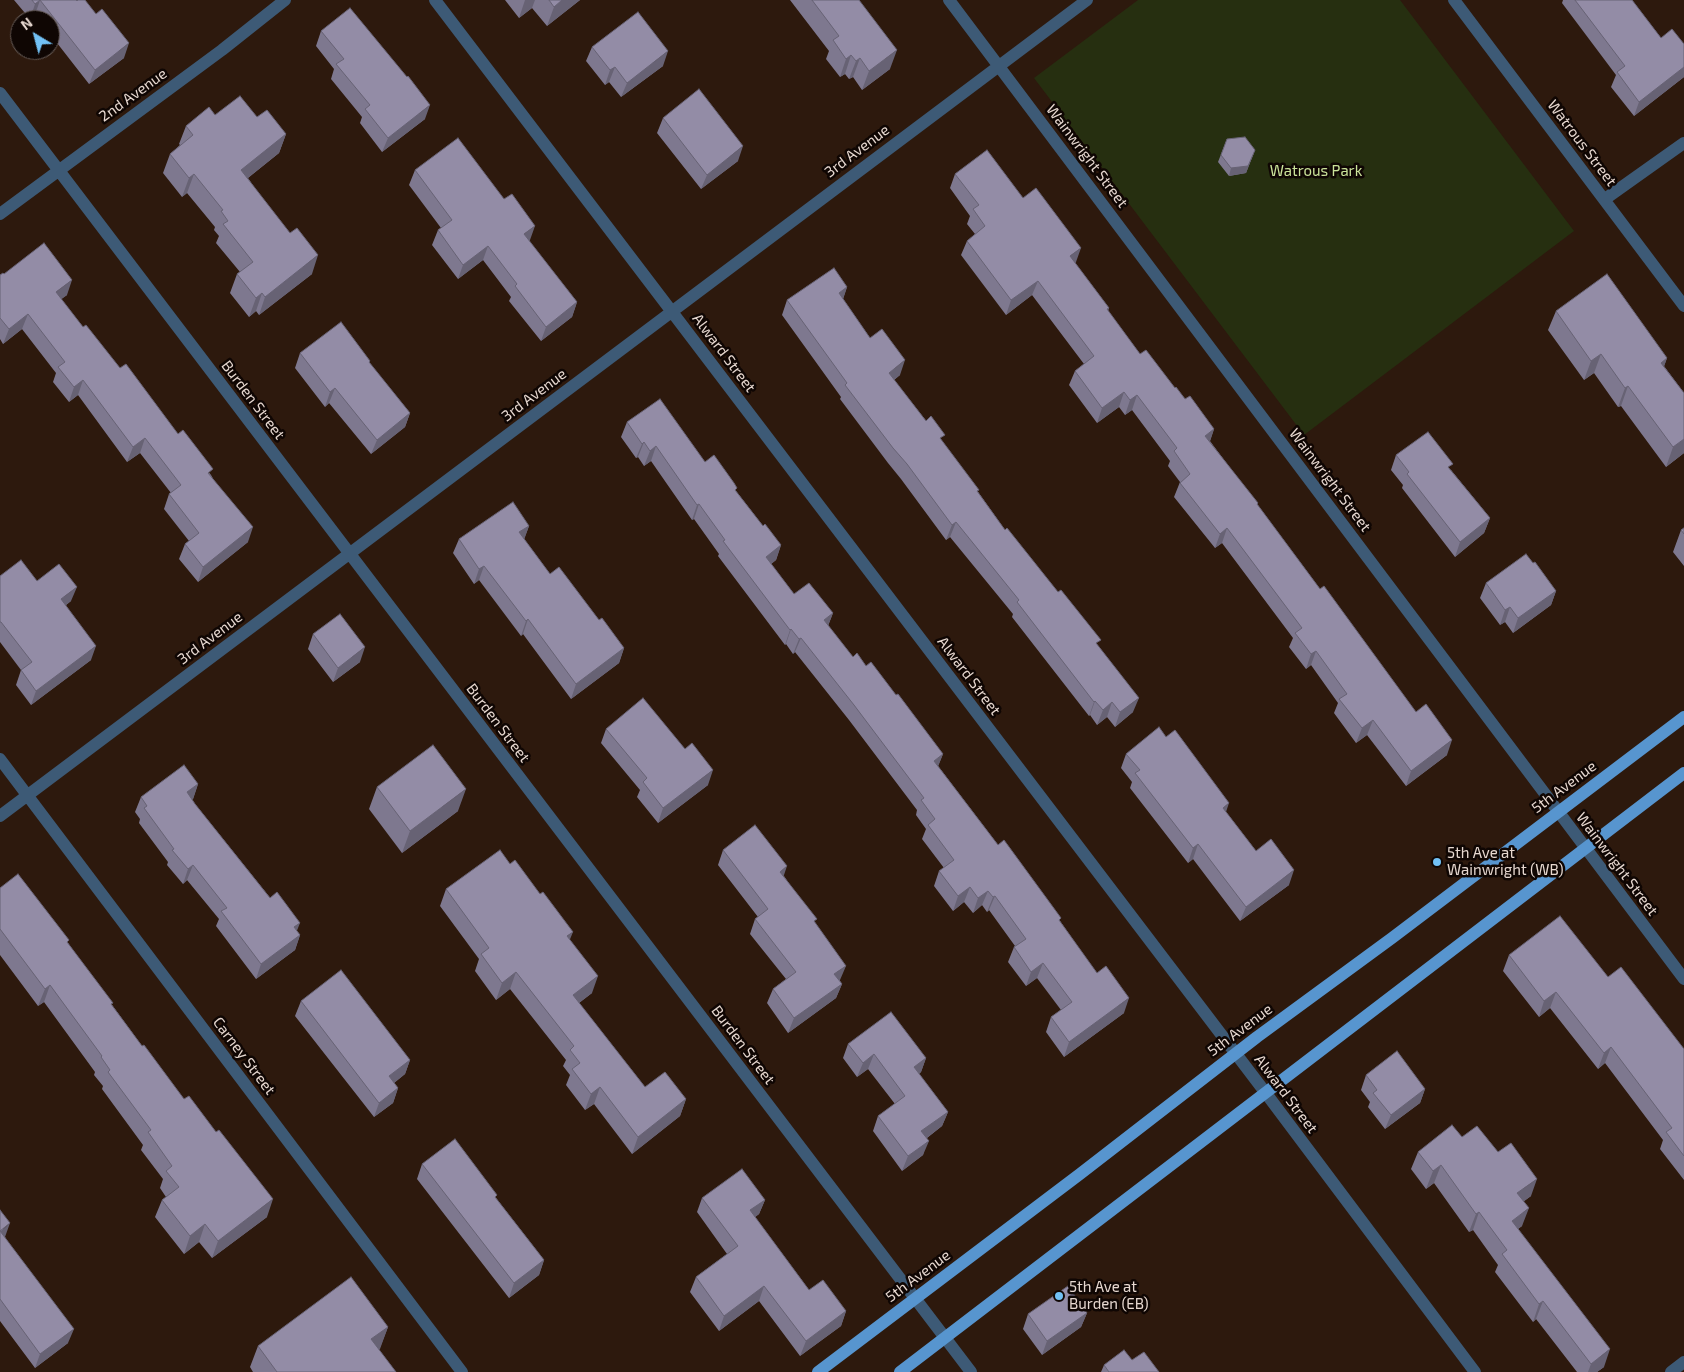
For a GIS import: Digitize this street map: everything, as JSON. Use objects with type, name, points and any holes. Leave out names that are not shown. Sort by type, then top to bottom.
[{"type":"main road","name":"5th Avenue","points":[[818,1372],[1684,716]]},
{"type":"main road","points":[[900,1372],[1684,773]]},
{"type":"street","name":"2nd Avenue","points":[[0,214],[222,50],[284,0]]},
{"type":"street","name":"Alward Street","points":[[435,0],[1265,1092],[1475,1372]]},
{"type":"street","name":"Wainwright Street","points":[[949,0],[1684,979]]},
{"type":"street","name":"3rd Avenue","points":[[0,816],[1087,0]]},
{"type":"street","name":"Watrous Street","points":[[1454,0],[1684,306]]},
{"type":"street","name":"Burden Street","points":[[0,93],[970,1372]]},
{"type":"street","points":[[1605,199],[1684,144]]},
{"type":"street","name":"Carney Street","points":[[0,759],[462,1372]]},
{"type":"street","points":[[1671,1372],[1684,1362]]},
{"type":"green space","name":"Watrous Park","points":[[1138,0],[1400,0],[1574,231],[1304,435],[1034,78]]},
{"type":"building","points":[[32,0],[40,0],[35,4]]},
{"type":"building","points":[[40,0],[85,0],[96,14],[102,9],[129,43],[95,70],[60,25],[60,10],[48,10]]},
{"type":"building","points":[[549,0],[562,0],[554,7]]},
{"type":"building","points":[[812,0],[859,0],[897,50],[869,71],[860,58],[856,61],[851,55],[846,59],[833,40],[839,36]]},
{"type":"building","points":[[1575,0],[1632,0],[1661,38],[1672,29],[1684,44],[1684,67],[1639,102],[1617,72],[1625,66]]},
{"type":"building","points":[[350,8],[430,105],[388,138],[365,109],[370,105],[336,64],[344,59],[321,31]]},
{"type":"building","points":[[638,12],[668,51],[627,83],[615,67],[610,70],[592,47]]},
{"type":"building","points":[[699,89],[743,146],[707,175],[663,118]]},
{"type":"building","points":[[240,96],[257,117],[267,110],[286,134],[241,170],[290,233],[297,228],[318,255],[265,297],[262,293],[256,298],[237,274],[253,262],[223,224],[228,221],[221,211],[223,210],[194,174],[189,178],[170,154],[193,135],[186,126],[209,107],[215,115]]},
{"type":"building","points":[[1245,137],[1255,150],[1248,166],[1231,168],[1221,155],[1227,139]]},
{"type":"building","points":[[458,138],[504,199],[512,194],[535,226],[524,234],[577,302],[546,327],[488,246],[463,265],[438,230],[452,220],[415,170]]},
{"type":"building","points":[[987,150],[1023,198],[1036,188],[1081,248],[1070,256],[1109,308],[1107,309],[1140,354],[1146,350],[1185,399],[1190,396],[1214,429],[1205,436],[1258,503],[1320,589],[1324,586],[1416,712],[1426,704],[1452,740],[1411,771],[1373,720],[1362,728],[1339,699],[1347,694],[1316,651],[1311,654],[1295,633],[1302,628],[1227,528],[1220,534],[1180,483],[1190,474],[1174,451],[1177,448],[1137,395],[1130,400],[1124,392],[1102,408],[1075,371],[1094,356],[1038,281],[1011,300],[967,241],[985,226],[973,209],[979,205],[955,174]]},
{"type":"building","points":[[44,243],[72,280],[56,292],[83,327],[86,325],[120,368],[126,364],[178,434],[183,430],[213,469],[208,473],[253,527],[203,567],[185,544],[199,533],[169,494],[181,485],[145,438],[133,447],[83,380],[74,387],[58,367],[65,362],[28,314],[9,329],[0,318],[0,275],[4,274]]},
{"type":"building","points":[[834,268],[847,287],[839,293],[870,338],[882,329],[905,360],[889,373],[926,421],[931,416],[945,435],[940,438],[979,490],[977,491],[1005,530],[1007,528],[1058,592],[1061,590],[1101,640],[1096,643],[1139,698],[1120,712],[1112,702],[1103,710],[1094,702],[1017,602],[1019,600],[956,522],[952,525],[893,448],[845,385],[847,383],[787,300]]},
{"type":"building","points":[[1607,274],[1667,358],[1661,363],[1684,393],[1684,439],[1673,447],[1628,386],[1625,388],[1601,354],[1591,361],[1556,311]]},
{"type":"building","points":[[341,322],[369,362],[410,413],[377,440],[335,388],[330,392],[300,353]]},
{"type":"building","points":[[660,399],[705,462],[714,455],[737,488],[735,490],[763,526],[765,524],[781,545],[766,557],[794,594],[809,583],[833,613],[824,620],[853,657],[857,653],[866,666],[871,662],[896,695],[898,694],[943,754],[934,761],[998,845],[1004,840],[1061,918],[1059,920],[1097,973],[1106,966],[1129,998],[1069,1042],[1051,1017],[1072,1002],[1043,963],[1031,972],[1014,947],[1026,939],[995,896],[993,897],[988,891],[978,898],[970,887],[958,896],[939,871],[954,860],[928,825],[935,819],[921,800],[924,798],[801,638],[799,639],[790,630],[723,541],[725,540],[699,504],[697,505],[656,446],[650,451],[644,442],[642,444],[627,422]]},
{"type":"building","points":[[1428,432],[1453,464],[1448,467],[1490,518],[1460,542],[1407,474],[1409,472],[1396,455]]},
{"type":"building","points":[[513,502],[529,526],[519,532],[550,574],[559,567],[599,620],[602,618],[624,648],[576,684],[528,619],[526,621],[484,566],[479,569],[459,539]]},
{"type":"building","points":[[1526,554],[1533,563],[1535,562],[1556,591],[1518,618],[1510,607],[1505,610],[1486,583]]},
{"type":"building","points":[[21,560],[37,581],[59,564],[77,587],[61,599],[96,646],[36,691],[21,670],[32,662],[0,622],[0,576]]},
{"type":"building","points":[[340,614],[365,647],[338,668],[313,634]]},
{"type":"building","points":[[643,698],[685,749],[692,743],[713,770],[663,808],[643,782],[647,778],[606,729]]},
{"type":"building","points":[[1159,727],[1166,737],[1175,730],[1229,803],[1223,808],[1256,851],[1271,839],[1294,870],[1246,907],[1198,844],[1193,848],[1135,773],[1140,770],[1126,754]]},
{"type":"building","points":[[433,745],[466,789],[410,831],[377,787]]},
{"type":"building","points":[[184,765],[198,784],[187,792],[195,804],[270,898],[277,892],[300,923],[294,927],[300,935],[261,964],[221,911],[227,908],[193,865],[188,869],[172,850],[174,849],[144,808],[147,806],[141,797]]},
{"type":"building","points":[[755,825],[787,866],[780,872],[817,919],[814,921],[846,966],[834,974],[842,984],[794,1018],[773,989],[796,972],[755,919],[768,909],[723,850]]},
{"type":"building","points":[[500,850],[510,864],[515,860],[540,894],[543,892],[573,932],[567,936],[598,976],[573,995],[645,1087],[665,1072],[686,1099],[638,1137],[600,1087],[591,1094],[572,1069],[580,1063],[570,1050],[574,1046],[516,972],[502,983],[481,954],[489,948],[446,889]]},
{"type":"building","points":[[18,874],[69,940],[67,942],[113,1003],[111,1004],[142,1046],[144,1045],[184,1099],[189,1096],[216,1132],[219,1130],[273,1199],[218,1241],[205,1224],[190,1236],[162,1200],[179,1187],[166,1171],[172,1166],[148,1132],[151,1130],[108,1072],[110,1070],[102,1056],[50,985],[45,989],[0,929],[0,888]]},
{"type":"building","points":[[1560,916],[1608,977],[1621,967],[1684,1049],[1684,1156],[1666,1132],[1672,1128],[1611,1047],[1604,1053],[1556,992],[1544,1001],[1509,955]]},
{"type":"building","points":[[341,970],[410,1060],[389,1076],[398,1088],[379,1103],[301,1001]]},
{"type":"building","points":[[891,1012],[926,1058],[914,1067],[948,1112],[921,1131],[929,1141],[908,1156],[878,1116],[905,1096],[874,1054],[863,1063],[848,1044]]},
{"type":"building","points":[[1397,1051],[1425,1089],[1391,1115],[1373,1093],[1377,1090],[1366,1075]]},
{"type":"building","points":[[1452,1125],[1462,1137],[1477,1126],[1498,1152],[1511,1143],[1537,1179],[1517,1193],[1529,1208],[1512,1221],[1610,1349],[1591,1364],[1543,1301],[1539,1304],[1502,1254],[1507,1250],[1479,1212],[1476,1214],[1441,1165],[1433,1171],[1418,1152]]},
{"type":"building","points":[[455,1139],[497,1195],[495,1197],[544,1260],[514,1283],[422,1164]]},
{"type":"building","points":[[742,1169],[765,1200],[750,1210],[809,1290],[823,1280],[846,1311],[806,1341],[764,1286],[724,1316],[696,1277],[738,1246],[702,1198]]},
{"type":"building","points":[[0,1210],[10,1223],[0,1231]]},
{"type":"building","points":[[0,1231],[74,1329],[40,1354],[0,1299]]},
{"type":"building","points":[[351,1277],[388,1327],[371,1339],[396,1372],[277,1372],[258,1346]]},
{"type":"building","points":[[1068,1286],[1087,1313],[1047,1341],[1028,1314]]},
{"type":"building","points":[[1124,1350],[1132,1360],[1144,1352],[1159,1372],[1109,1372],[1104,1365]]},
{"type":"place","name":"5th Ave at Wainwright (WB)","points":[[1437,862]]},
{"type":"place","name":"5th Ave at Burden (EB)","points":[[1059,1296]]}]
